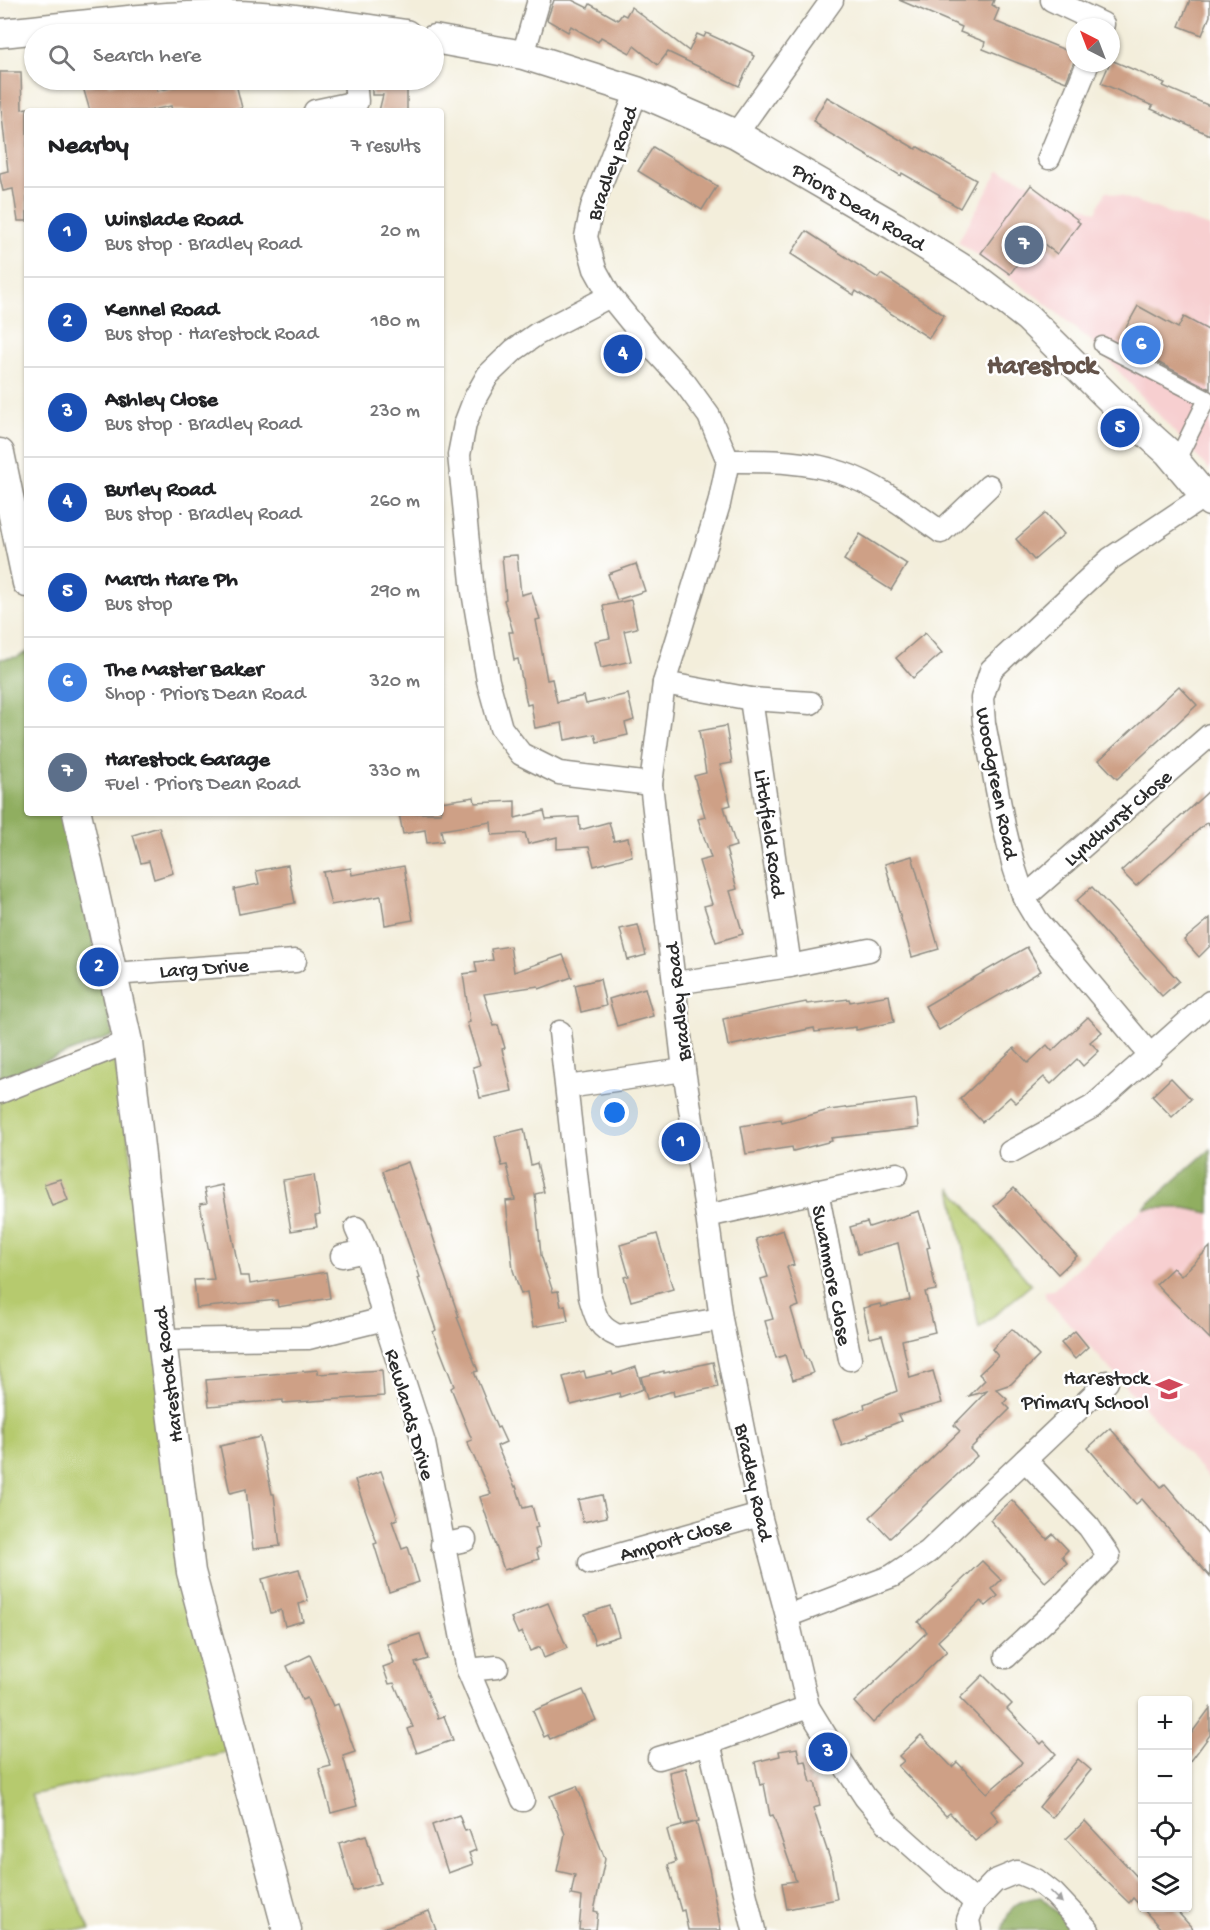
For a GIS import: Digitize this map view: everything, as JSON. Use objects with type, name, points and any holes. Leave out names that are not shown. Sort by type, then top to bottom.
[{"type":"street","points":[[523,56],[539,0]]},
{"type":"street","points":[[736,134],[832,0]]},
{"type":"street","points":[[1052,0],[1090,18]]},
{"type":"street","points":[[82,24],[127,19],[229,15],[270,8],[328,24]]},
{"type":"street","points":[[0,33],[24,30]]},
{"type":"street","name":"Priors Dean Road","points":[[444,41],[523,56],[637,91],[736,134],[894,226],[968,272],[1028,318],[1121,410],[1168,452],[1207,499]]},
{"type":"street","points":[[1049,158],[1084,72]]},
{"type":"street","points":[[329,108],[357,102],[356,90]]},
{"type":"street","name":"Bradley Road","points":[[637,91],[592,207],[586,237],[594,269],[610,296],[649,344],[685,383],[709,416],[728,461],[719,504],[664,683],[651,784],[684,1070],[721,1319],[760,1515],[808,1707],[865,1797],[889,1825],[975,1902]]},
{"type":"street","points":[[610,296],[537,334],[514,350],[488,375],[475,398],[465,424],[459,455],[473,592],[488,681],[501,728],[521,754],[559,773],[651,784]]},
{"type":"street","points":[[1101,345],[1207,399],[1176,462]]},
{"type":"street","points":[[0,453],[20,512],[24,553]]},
{"type":"street","points":[[728,461],[772,461],[809,465],[843,473],[902,505],[941,532],[989,486]]},
{"type":"street","name":"Woodgreen Road","points":[[1151,1056],[1037,920],[1024,898],[1004,826],[984,723],[982,698],[991,670],[1110,559],[1207,499]]},
{"type":"street","points":[[664,683],[751,699],[811,703]]},
{"type":"street","name":"Litchfield Road","points":[[751,699],[790,966]]},
{"type":"street","name":"Lyndhurst Close","points":[[1024,898],[1210,735]]},
{"type":"street","name":"Harestock Road","points":[[78,816],[128,1042],[191,1572],[287,1930]]},
{"type":"street","points":[[675,983],[790,966],[869,950]]},
{"type":"street","name":"Larg Drive","points":[[113,974],[295,960]]},
{"type":"street","points":[[1010,1152],[1092,1107],[1210,1002]]},
{"type":"street","points":[[560,1032],[590,1297],[597,1321],[606,1330],[618,1336],[721,1319]]},
{"type":"street","points":[[0,1092],[128,1042]]},
{"type":"street","points":[[567,1087],[684,1070]]},
{"type":"street","name":"Swanmore Close","points":[[707,1216],[897,1174]]},
{"type":"street","name":"Swanmore Close","points":[[817,1191],[850,1359]]},
{"type":"street","name":"Rewlands Drive","points":[[356,1228],[366,1251],[384,1319],[424,1443],[468,1670],[523,1800]]},
{"type":"street","points":[[342,1256],[366,1251]]},
{"type":"street","name":"Rewlands Drive","points":[[162,1340],[309,1338],[384,1319]]},
{"type":"street","points":[[787,1616],[892,1576],[927,1552],[1107,1383]]},
{"type":"street","points":[[1006,1657],[1109,1556],[1089,1527],[1025,1460]]},
{"type":"street","name":"Amport Close","points":[[590,1563],[760,1515]]},
{"type":"street","points":[[442,1545],[465,1540]]},
{"type":"street","points":[[468,1670],[497,1667]]},
{"type":"street","points":[[659,1758],[709,1743],[808,1707]]},
{"type":"street","points":[[709,1743],[754,1930]]},
{"type":"street","points":[[970,1930],[968,1920],[975,1902],[995,1881],[1017,1872],[1036,1880],[1054,1894],[1088,1930]]},
{"type":"shaded area","points":[[999,170],[1096,212],[1106,191],[1210,227],[1210,471],[1091,341],[1040,299],[958,242]]},
{"type":"shaded area","name":"Harestock Primary School","points":[[1210,1149],[1210,1480],[1046,1298],[1044,1291],[1053,1290]]},
{"type":"green space","points":[[24,654],[24,816],[68,816],[113,1036],[0,1078],[0,659],[17,657]]},
{"type":"green space","points":[[113,1048],[162,1340],[191,1572],[240,1749],[31,1795],[90,1930],[0,1930],[0,1093]]},
{"type":"green space","points":[[1210,1149],[1210,1213],[1185,1208],[1144,1208]]},
{"type":"green space","points":[[951,1188],[1031,1285],[979,1328]]},
{"type":"green space","points":[[1041,1897],[1075,1930],[1002,1930],[1015,1905],[1025,1900]]},
{"type":"building","points":[[554,0],[572,0],[588,8],[590,4],[618,20],[622,14],[626,16],[631,7],[689,51],[697,34],[704,37],[706,33],[752,53],[754,56],[739,86],[668,52],[658,65],[634,46],[630,53],[601,37],[598,42],[571,26],[568,32],[547,20]]},
{"type":"building","points":[[899,0],[994,0],[992,5],[999,9],[994,21],[1066,50],[1066,72],[1070,72],[1066,82],[983,49],[985,42],[960,32],[962,27]]},
{"type":"building","points":[[1190,0],[1210,0],[1210,16],[1202,35],[1179,26]]},
{"type":"building","points":[[1120,64],[1165,83],[1163,86],[1210,106],[1210,135],[1151,109],[1153,106],[1101,83],[1106,72],[1120,72]]},
{"type":"building","points":[[0,72],[21,72],[22,109],[24,109],[24,221],[18,221],[13,189],[3,191],[0,178],[0,173],[8,171],[0,98]]},
{"type":"building","points":[[84,90],[238,90],[242,108],[171,108],[171,106],[89,108]]},
{"type":"building","points":[[372,90],[407,90],[407,108],[380,108],[383,95],[372,95]]},
{"type":"building","points":[[827,97],[916,149],[918,147],[976,180],[960,208],[819,127],[820,125],[813,121]]},
{"type":"building","points":[[653,147],[717,186],[702,210],[638,171]]},
{"type":"building","points":[[1031,185],[1080,223],[1057,254],[1036,238],[1010,274],[981,253]]},
{"type":"building","points":[[806,231],[878,278],[881,274],[944,315],[929,338],[856,291],[854,295],[791,254]]},
{"type":"building","points":[[1138,306],[1178,328],[1184,317],[1210,331],[1210,389],[1118,342]]},
{"type":"building","points":[[1046,513],[1064,534],[1034,560],[1016,539]]},
{"type":"building","points":[[860,534],[907,564],[891,590],[844,560]]},
{"type":"building","points":[[517,555],[521,595],[531,592],[540,619],[536,620],[547,680],[552,679],[557,702],[584,696],[586,704],[628,694],[634,720],[625,723],[628,735],[597,742],[595,734],[565,740],[562,723],[535,728],[531,704],[527,705],[518,659],[514,660],[509,632],[513,632],[504,600],[506,599],[502,556]]},
{"type":"building","points":[[636,564],[645,591],[617,600],[608,574]]},
{"type":"building","points":[[631,600],[637,628],[624,631],[631,661],[601,668],[595,641],[610,638],[603,606]]},
{"type":"building","points":[[925,633],[942,653],[913,678],[896,658]]},
{"type":"building","points":[[1179,686],[1197,705],[1117,779],[1099,760]]},
{"type":"building","points":[[726,726],[732,763],[720,765],[731,805],[724,807],[736,846],[726,849],[737,889],[730,891],[743,934],[716,942],[704,906],[712,904],[699,861],[711,858],[698,819],[705,817],[694,776],[706,773],[699,731]]},
{"type":"building","points":[[1210,790],[1210,826],[1207,822],[1136,886],[1121,871]]},
{"type":"building","points":[[474,797],[475,803],[515,801],[515,818],[544,811],[546,819],[579,817],[580,830],[609,822],[614,841],[628,838],[632,856],[594,866],[589,847],[557,849],[557,837],[528,844],[525,833],[492,835],[491,822],[441,830],[443,841],[427,843],[425,830],[403,834],[400,816],[444,816],[444,802]]},
{"type":"building","points":[[159,827],[173,873],[154,879],[149,861],[141,863],[133,835]]},
{"type":"building","points":[[912,856],[939,949],[912,957],[885,864]]},
{"type":"building","points":[[288,865],[295,903],[239,914],[234,889],[259,884],[256,871]]},
{"type":"building","points":[[404,866],[413,920],[385,925],[381,896],[331,905],[323,872],[351,868],[352,875]]},
{"type":"building","points":[[1092,887],[1179,981],[1162,996],[1076,901]]},
{"type":"building","points":[[1210,918],[1210,946],[1199,957],[1184,940]]},
{"type":"building","points":[[638,925],[646,955],[628,960],[620,929]]},
{"type":"building","points":[[510,946],[514,972],[563,955],[572,977],[539,989],[538,986],[484,994],[494,1026],[498,1025],[505,1048],[502,1049],[512,1091],[480,1098],[473,1067],[480,1065],[467,1023],[470,1022],[463,974],[477,972],[475,962],[493,960],[491,949]]},
{"type":"building","points":[[1027,947],[1041,971],[939,1030],[925,1006]]},
{"type":"building","points":[[600,979],[606,1006],[581,1012],[575,985]]},
{"type":"building","points":[[645,988],[653,1016],[617,1026],[609,999]]},
{"type":"building","points":[[889,995],[894,1022],[856,1030],[856,1027],[815,1032],[814,1028],[728,1046],[723,1019],[806,1002],[807,1004],[849,999],[850,1002]]},
{"type":"building","points":[[1088,1017],[1102,1032],[1090,1042],[1099,1051],[1083,1066],[1077,1059],[1051,1084],[1044,1077],[1016,1103],[1010,1097],[982,1122],[960,1099],[1014,1048],[1028,1063],[1047,1045],[1052,1051]]},
{"type":"building","points":[[1171,1078],[1191,1099],[1172,1117],[1152,1096]]},
{"type":"building","points":[[916,1099],[919,1128],[831,1138],[832,1141],[793,1151],[792,1147],[746,1154],[741,1126],[781,1119],[782,1123],[829,1110]]},
{"type":"building","points":[[524,1129],[531,1165],[537,1163],[544,1192],[535,1194],[541,1255],[553,1292],[558,1291],[561,1306],[565,1305],[568,1321],[533,1327],[527,1292],[521,1294],[513,1270],[506,1201],[515,1200],[507,1165],[502,1166],[495,1136]]},
{"type":"building","points":[[408,1162],[459,1317],[457,1317],[478,1371],[474,1372],[497,1428],[499,1427],[506,1442],[497,1446],[516,1486],[523,1508],[532,1506],[538,1527],[535,1528],[540,1547],[536,1549],[539,1559],[504,1570],[480,1497],[491,1494],[467,1442],[472,1440],[451,1388],[454,1386],[433,1332],[436,1330],[418,1278],[420,1277],[383,1171]]},
{"type":"building","points":[[314,1175],[320,1215],[315,1216],[317,1227],[291,1231],[283,1180]]},
{"type":"building","points":[[60,1179],[68,1200],[52,1206],[44,1184]]},
{"type":"building","points":[[222,1185],[240,1276],[249,1276],[250,1284],[326,1272],[330,1298],[278,1307],[277,1300],[197,1308],[194,1280],[214,1279],[200,1204],[207,1203],[204,1189]]},
{"type":"building","points":[[1014,1188],[1077,1256],[1058,1274],[994,1206]]},
{"type":"building","points":[[919,1211],[930,1247],[927,1248],[936,1290],[925,1292],[935,1332],[902,1340],[910,1378],[933,1371],[942,1403],[898,1415],[901,1421],[842,1446],[833,1420],[865,1408],[864,1404],[897,1391],[882,1335],[870,1338],[863,1308],[880,1304],[881,1307],[910,1300],[898,1243],[858,1254],[850,1227],[867,1222],[869,1227]]},
{"type":"building","points":[[783,1230],[794,1265],[787,1267],[799,1306],[791,1309],[806,1359],[813,1373],[793,1380],[785,1355],[776,1358],[765,1321],[773,1319],[761,1279],[768,1277],[756,1239]]},
{"type":"building","points":[[657,1234],[673,1289],[631,1301],[624,1277],[629,1276],[620,1245]]},
{"type":"building","points":[[1210,1247],[1210,1339],[1156,1284],[1173,1268],[1181,1276]]},
{"type":"building","points":[[1012,1329],[1039,1356],[1011,1384],[996,1389],[1007,1399],[1004,1403],[1010,1409],[970,1449],[977,1456],[890,1538],[870,1517],[960,1431],[954,1425],[987,1391],[969,1396],[985,1380],[979,1374],[998,1356],[992,1349]]},
{"type":"building","points":[[1075,1331],[1088,1347],[1075,1359],[1061,1343]]},
{"type":"building","points":[[713,1362],[718,1387],[674,1396],[673,1391],[647,1399],[641,1377]]},
{"type":"building","points":[[636,1367],[643,1389],[620,1397],[619,1393],[571,1405],[563,1377],[584,1371],[586,1378],[612,1372],[613,1375]]},
{"type":"building","points":[[318,1370],[318,1374],[382,1370],[384,1396],[209,1406],[206,1380]]},
{"type":"building","points":[[1110,1428],[1161,1487],[1165,1484],[1210,1537],[1210,1577],[1142,1499],[1136,1504],[1088,1448]]},
{"type":"building","points":[[260,1437],[272,1494],[274,1494],[280,1546],[253,1549],[246,1489],[230,1493],[220,1446]]},
{"type":"building","points":[[381,1471],[398,1519],[392,1521],[402,1549],[408,1547],[419,1582],[389,1592],[374,1544],[377,1543],[355,1480]]},
{"type":"building","points":[[602,1495],[607,1517],[583,1522],[578,1500]]},
{"type":"building","points":[[1012,1500],[1047,1539],[1053,1534],[1068,1550],[1062,1556],[1067,1563],[1045,1582],[990,1520]]},
{"type":"building","points":[[982,1561],[1001,1580],[992,1589],[998,1596],[986,1606],[981,1601],[938,1641],[947,1651],[873,1723],[854,1702],[927,1632],[918,1622]]},
{"type":"building","points":[[299,1569],[308,1601],[299,1604],[303,1621],[285,1626],[281,1610],[271,1613],[262,1579]]},
{"type":"building","points":[[548,1603],[567,1648],[544,1658],[540,1647],[530,1651],[522,1632],[518,1634],[511,1618]]},
{"type":"building","points":[[610,1606],[619,1636],[595,1644],[585,1614]]},
{"type":"building","points":[[420,1634],[428,1659],[415,1663],[438,1718],[444,1716],[453,1740],[417,1753],[408,1729],[413,1727],[394,1683],[389,1684],[383,1667],[394,1663],[387,1644]]},
{"type":"building","points":[[310,1655],[333,1706],[338,1704],[355,1752],[343,1756],[357,1806],[331,1813],[319,1769],[331,1766],[307,1698],[302,1700],[287,1666]]},
{"type":"building","points":[[983,1675],[1012,1704],[1007,1709],[1041,1744],[1044,1741],[1056,1754],[991,1811],[999,1821],[975,1841],[950,1813],[946,1816],[898,1766],[904,1761],[899,1756],[921,1735],[952,1767],[957,1762],[987,1793],[1020,1765],[1022,1762],[960,1698]]},
{"type":"building","points":[[583,1690],[596,1720],[550,1739],[548,1735],[544,1737],[533,1711]]},
{"type":"building","points":[[1210,1708],[1210,1735],[1192,1760],[1192,1733]]},
{"type":"building","points":[[797,1748],[800,1762],[806,1761],[811,1783],[815,1782],[820,1806],[813,1808],[832,1865],[837,1899],[787,1909],[782,1883],[796,1881],[773,1815],[770,1816],[764,1784],[760,1785],[755,1762],[780,1756],[779,1751]]},
{"type":"building","points":[[1078,1759],[1091,1770],[1052,1818],[1039,1807]]},
{"type":"building","points":[[686,1768],[699,1821],[682,1825],[669,1772]]},
{"type":"building","points":[[577,1786],[605,1859],[594,1911],[598,1912],[596,1930],[579,1930],[582,1897],[571,1895],[575,1875],[557,1871],[565,1834],[550,1796]]},
{"type":"building","points":[[459,1815],[465,1831],[469,1830],[476,1850],[469,1853],[473,1864],[448,1873],[432,1825]]},
{"type":"building","points":[[1085,1821],[1138,1878],[1138,1904],[1133,1898],[1129,1903],[1066,1839]]},
{"type":"building","points":[[696,1822],[709,1869],[721,1930],[688,1930],[684,1910],[681,1911],[668,1865],[676,1862],[667,1830]]},
{"type":"building","points":[[366,1835],[380,1883],[353,1891],[339,1843]]},
{"type":"building","points":[[429,1911],[436,1930],[383,1930],[383,1928]]},
{"type":"building","points":[[1146,1912],[1178,1912],[1194,1930],[1162,1930]]},
{"type":"place","name":"Harestock Garage","points":[[1024,245]]},
{"type":"place","name":"The Master Baker","points":[[1141,345]]},
{"type":"place","name":"Burley Road","points":[[623,354]]},
{"type":"place","name":"March Hare Ph","points":[[1120,428]]},
{"type":"place","name":"Kennel Road","points":[[99,967]]},
{"type":"place","name":"Winslade Road","points":[[681,1142]]},
{"type":"place","name":"Harestock Primary School","points":[[1169,1389]]},
{"type":"place","name":"Ashley Close","points":[[828,1752]]},
{"type":"district","name":"Harestock","points":[[1042,364]]}]
